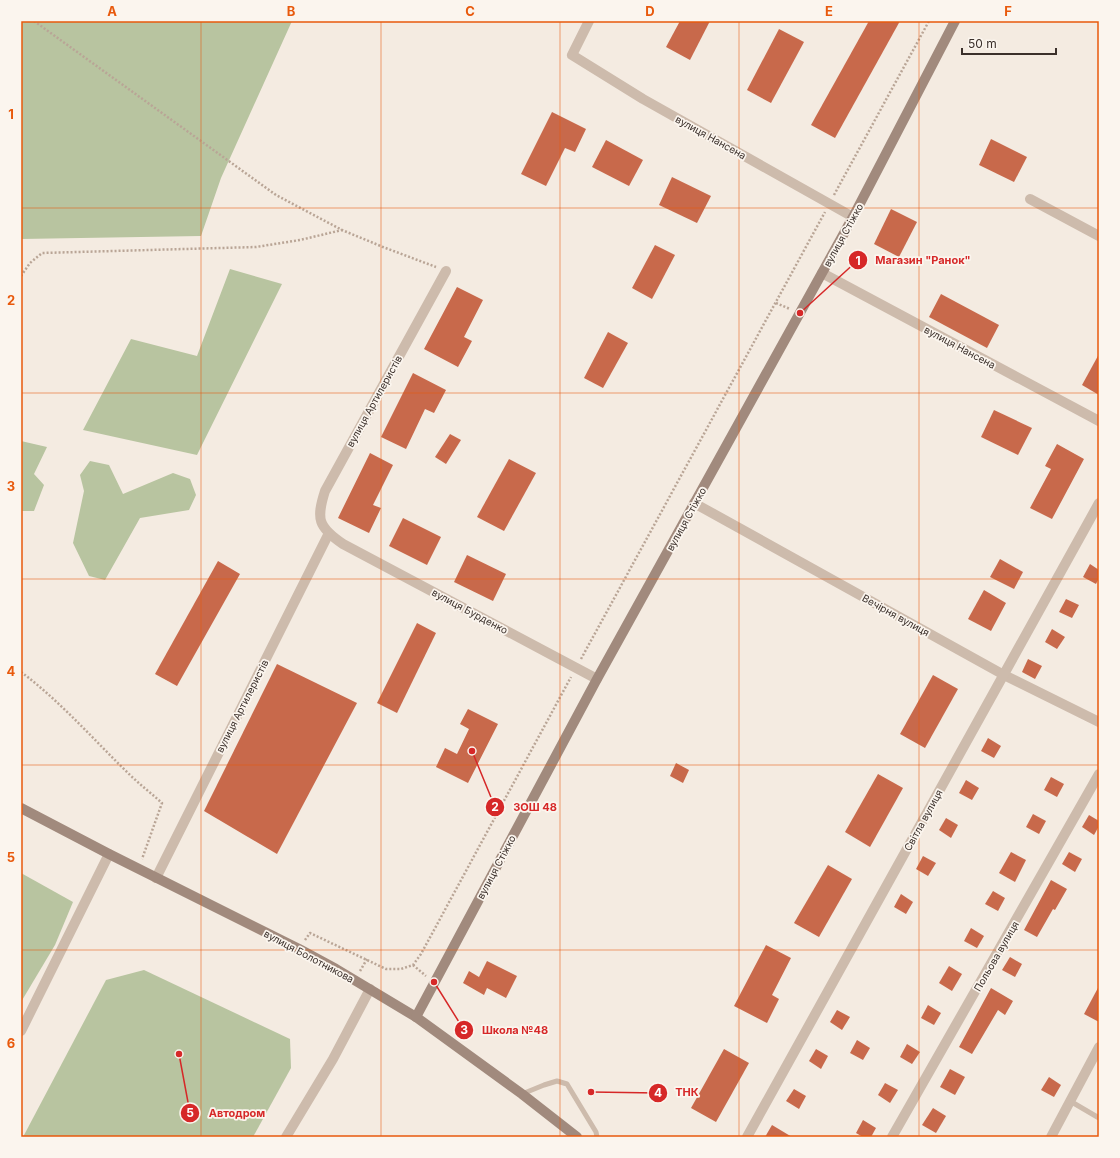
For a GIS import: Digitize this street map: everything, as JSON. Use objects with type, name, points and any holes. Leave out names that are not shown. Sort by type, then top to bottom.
[{"type":"street","name":"вулиця Нансена","points":[[589,21],[572,54],[643,99],[853,217]]},
{"type":"street","name":"вулиця Стіжко","points":[[416,1017],[597,679],[853,217],[956,21]]},
{"type":"street","points":[[1030,199],[1099,236]]},
{"type":"street","name":"вулиця Артилеристів","points":[[156,878],[328,534],[321,522],[320,507],[325,491],[446,271]]},
{"type":"street","name":"вулиця Нансена","points":[[822,273],[1099,421]]},
{"type":"street","name":"Вечірня вулиця","points":[[694,503],[1004,675],[1099,722]]},
{"type":"street","name":"Світла вулиця","points":[[747,1137],[1099,504]]},
{"type":"street","name":"вулиця Бурденко","points":[[328,534],[342,544],[597,679]]},
{"type":"street","name":"Польова вулиця","points":[[892,1137],[1099,774]]},
{"type":"street","name":"вулиця Болотникова","points":[[21,808],[138,869],[299,949],[370,989],[416,1017],[522,1094],[577,1137]]},
{"type":"street","points":[[21,1031],[110,854]]},
{"type":"street","points":[[286,1137],[333,1059],[370,989]]},
{"type":"street","points":[[1051,1137],[1099,1047]]},
{"type":"lane","points":[[522,1094],[544,1084],[557,1081],[567,1084],[596,1132],[597,1137]]},
{"type":"lane","points":[[1070,1101],[1099,1118]]},
{"type":"path","points":[[34,21],[276,195],[342,230],[446,271]]},
{"type":"path","points":[[310,933],[386,969],[401,969],[413,965],[421,954],[929,21]]},
{"type":"path","points":[[21,276],[30,262],[42,253],[256,247],[300,240],[342,230]]},
{"type":"path","points":[[776,303],[800,313]]},
{"type":"path","points":[[21,672],[33,681],[129,774],[162,803],[138,869]]},
{"type":"path","points":[[413,965],[434,982]]},
{"type":"green space","points":[[21,21],[292,21],[221,178],[201,236],[21,239]]},
{"type":"green space","points":[[230,269],[282,284],[197,455],[83,430],[131,339],[197,356]]},
{"type":"green space","points":[[21,441],[47,447],[34,474],[44,485],[34,511],[21,511]]},
{"type":"green space","points":[[90,461],[109,465],[123,494],[173,473],[190,479],[196,495],[189,510],[140,518],[105,580],[89,576],[73,543],[84,491],[80,475]]},
{"type":"green space","points":[[21,873],[73,902],[55,945],[21,1002]]},
{"type":"green space","points":[[144,970],[290,1039],[291,1068],[253,1137],[23,1137],[106,980]]},
{"type":"building","points":[[680,21],[710,21],[690,60],[666,47]]},
{"type":"building","points":[[869,21],[900,21],[835,138],[811,125]]},
{"type":"building","points":[[779,29],[804,42],[771,103],[747,90]]},
{"type":"building","points":[[552,112],[586,129],[575,152],[565,148],[546,186],[521,174]]},
{"type":"building","points":[[991,139],[1027,157],[1014,182],[979,165]]},
{"type":"building","points":[[606,140],[643,160],[629,186],[592,167]]},
{"type":"building","points":[[672,177],[711,196],[697,223],[659,205]]},
{"type":"building","points":[[891,209],[917,222],[899,257],[874,244]]},
{"type":"building","points":[[655,245],[675,255],[652,299],[632,288]]},
{"type":"building","points":[[457,287],[483,300],[464,337],[472,341],[458,367],[424,349]]},
{"type":"building","points":[[941,294],[999,325],[987,348],[929,317]]},
{"type":"building","points":[[608,332],[628,343],[603,388],[584,378]]},
{"type":"building","points":[[1099,354],[1099,395],[1082,385]]},
{"type":"building","points":[[413,373],[446,390],[434,413],[425,409],[406,449],[381,437]]},
{"type":"building","points":[[994,410],[1032,428],[1018,455],[981,437]]},
{"type":"building","points":[[450,434],[461,440],[446,464],[435,457]]},
{"type":"building","points":[[1057,444],[1084,459],[1052,519],[1030,508],[1051,469],[1045,466]]},
{"type":"building","points":[[370,453],[393,465],[373,505],[381,508],[369,533],[338,518]]},
{"type":"building","points":[[509,459],[536,473],[504,531],[477,517]]},
{"type":"building","points":[[403,518],[441,537],[427,565],[389,546]]},
{"type":"building","points":[[467,555],[506,574],[493,601],[454,582]]},
{"type":"building","points":[[1000,559],[1023,572],[1014,589],[990,577]]},
{"type":"building","points":[[218,561],[240,574],[177,686],[155,674]]},
{"type":"building","points":[[1090,564],[1099,570],[1099,578],[1096,584],[1083,577]]},
{"type":"building","points":[[984,590],[1006,603],[991,631],[968,619]]},
{"type":"building","points":[[1066,599],[1079,605],[1072,618],[1059,612]]},
{"type":"building","points":[[417,623],[436,633],[397,713],[377,703]]},
{"type":"building","points":[[1052,629],[1065,637],[1057,649],[1045,642]]},
{"type":"building","points":[[1028,659],[1042,666],[1035,679],[1022,672]]},
{"type":"building","points":[[277,664],[357,703],[277,854],[204,811]]},
{"type":"building","points":[[933,675],[958,689],[925,748],[900,734]]},
{"type":"building","points":[[468,709],[498,724],[468,783],[436,767],[445,748],[457,754],[469,729],[460,724]]},
{"type":"building","points":[[988,738],[1001,746],[994,758],[981,751]]},
{"type":"building","points":[[676,763],[689,770],[683,783],[670,776]]},
{"type":"building","points":[[878,774],[903,788],[870,847],[845,832]]},
{"type":"building","points":[[1051,777],[1064,784],[1057,797],[1044,790]]},
{"type":"building","points":[[966,780],[979,788],[972,800],[959,793]]},
{"type":"building","points":[[1033,814],[1046,821],[1039,834],[1026,827]]},
{"type":"building","points":[[1089,815],[1099,821],[1099,826],[1094,835],[1082,827]]},
{"type":"building","points":[[946,818],[958,825],[951,838],[939,830]]},
{"type":"building","points":[[1011,852],[1026,860],[1015,882],[999,873]]},
{"type":"building","points":[[1069,852],[1082,859],[1075,872],[1062,864]]},
{"type":"building","points":[[923,856],[936,863],[928,876],[916,869]]},
{"type":"building","points":[[828,865],[852,879],[819,937],[794,923]]},
{"type":"building","points":[[1051,880],[1067,889],[1055,910],[1053,909],[1037,937],[1024,930]]},
{"type":"building","points":[[993,891],[1005,898],[998,911],[985,904]]},
{"type":"building","points":[[901,894],[913,902],[906,914],[894,907]]},
{"type":"building","points":[[971,928],[984,936],[977,948],[964,941]]},
{"type":"building","points":[[766,945],[791,958],[772,995],[779,999],[767,1023],[734,1006]]},
{"type":"building","points":[[1010,957],[1022,964],[1015,977],[1002,970]]},
{"type":"building","points":[[487,961],[517,976],[506,998],[487,988],[484,995],[463,983],[469,971],[479,977]]},
{"type":"building","points":[[949,966],[962,974],[952,991],[939,983]]},
{"type":"building","points":[[1099,986],[1099,1022],[1084,1014]]},
{"type":"building","points":[[991,988],[1013,1001],[1005,1015],[998,1010],[972,1054],[959,1047]]},
{"type":"building","points":[[928,1005],[941,1013],[934,1025],[921,1018]]},
{"type":"building","points":[[837,1010],[850,1017],[842,1030],[830,1022]]},
{"type":"building","points":[[857,1040],[870,1048],[863,1060],[850,1053]]},
{"type":"building","points":[[907,1044],[920,1052],[912,1064],[900,1057]]},
{"type":"building","points":[[724,1049],[749,1063],[716,1122],[691,1108]]},
{"type":"building","points":[[816,1049],[828,1056],[821,1069],[809,1061]]},
{"type":"building","points":[[950,1069],[965,1077],[955,1095],[940,1087]]},
{"type":"building","points":[[1049,1077],[1061,1085],[1054,1097],[1041,1090]]},
{"type":"building","points":[[885,1083],[898,1090],[890,1103],[878,1095]]},
{"type":"building","points":[[794,1089],[806,1096],[799,1109],[786,1101]]},
{"type":"building","points":[[933,1108],[946,1116],[936,1133],[922,1125]]},
{"type":"building","points":[[863,1120],[876,1128],[871,1137],[863,1137],[856,1133]]},
{"type":"building","points":[[772,1125],[792,1137],[765,1137]]},
{"type":"place","name":"Магазин \"Ранок\"","points":[[800,313]]},
{"type":"place","name":"ЗОШ 48","points":[[472,751]]},
{"type":"place","name":"Школа №48","points":[[434,982]]},
{"type":"place","name":"Автодром","points":[[179,1054]]},
{"type":"place","name":"ТНК","points":[[591,1092]]}]
